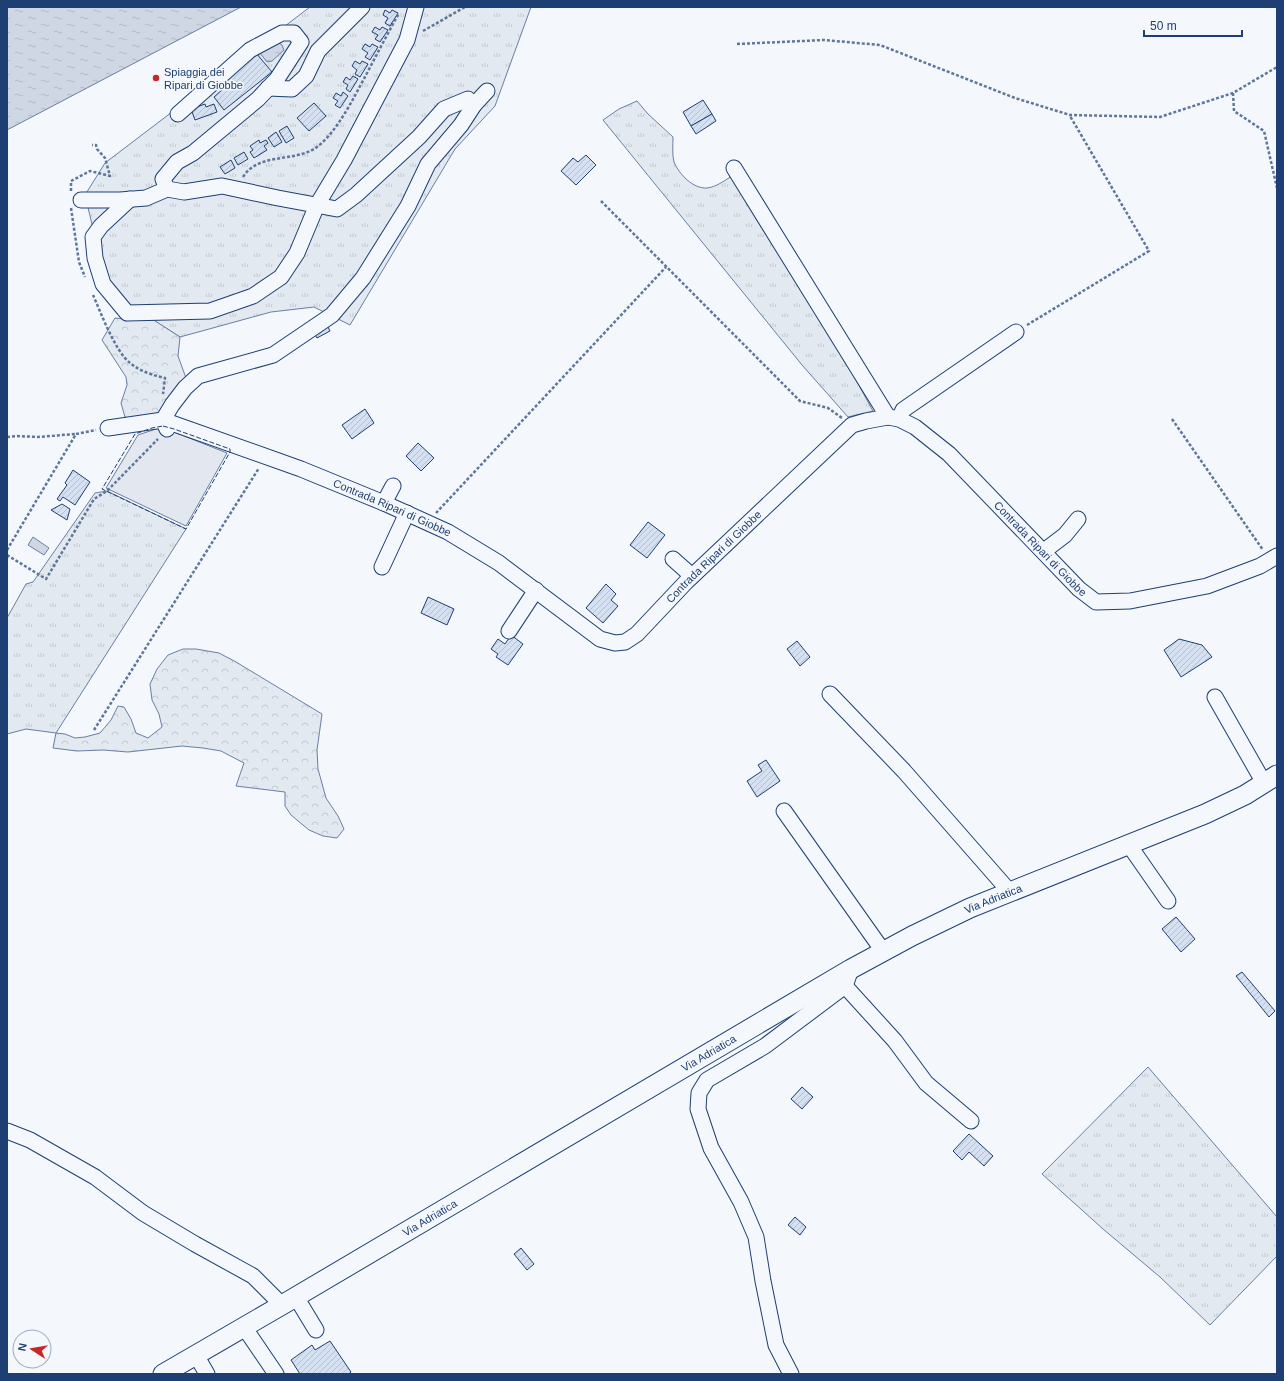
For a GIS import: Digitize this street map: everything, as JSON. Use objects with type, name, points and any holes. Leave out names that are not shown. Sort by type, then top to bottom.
[{"type":"main road","name":"Via Adriatica","points":[[163,1374],[851,969],[970,908],[1205,814],[1245,795],[1271,779]]},
{"type":"street","points":[[268,88],[292,89],[306,76],[318,51],[362,7]]},
{"type":"street","points":[[130,199],[101,226],[93,237],[95,258],[103,284],[127,313],[210,311],[253,296],[281,277],[297,253],[317,205],[344,160],[407,40],[416,7]]},
{"type":"street","points":[[167,189],[163,179],[177,162],[193,153],[258,99],[277,79],[301,42],[294,33],[282,33],[250,50],[178,114]]},
{"type":"street","points":[[165,425],[172,405],[185,388],[198,376],[273,355],[332,315],[363,278],[408,206],[428,164],[461,125],[474,105],[487,91]]},
{"type":"street","points":[[81,200],[146,198],[167,189],[184,192],[222,186],[337,209],[356,195],[419,137],[444,109],[468,100],[474,105]]},
{"type":"street","points":[[734,168],[893,418],[1016,332]]},
{"type":"street","name":"Contrada Ripari di Giobbe","points":[[108,428],[165,425],[266,456],[384,503],[448,532],[499,563],[600,639],[615,643],[625,642],[637,634],[692,576],[852,425],[866,421],[893,418],[915,427],[949,454],[1079,589],[1096,602],[1130,601],[1207,586],[1260,566],[1274,558]]},
{"type":"street","points":[[384,503],[394,486]]},
{"type":"street","points":[[382,567],[407,513]]},
{"type":"street","points":[[1044,551],[1065,535],[1078,519]]},
{"type":"street","points":[[674,559],[692,576]]},
{"type":"street","points":[[509,631],[536,590]]},
{"type":"street","points":[[830,694],[904,771],[1010,892]]},
{"type":"street","points":[[1215,696],[1271,779]]},
{"type":"street","points":[[784,811],[883,952]]},
{"type":"street","points":[[1129,845],[1168,901]]},
{"type":"street","points":[[792,1374],[776,1345],[756,1237],[741,1202],[711,1148],[698,1109],[699,1093],[707,1080],[764,1046],[844,986],[851,969]]},
{"type":"street","points":[[844,986],[895,1041],[926,1083],[971,1121]]},
{"type":"street","points":[[7,1131],[30,1140],[95,1177],[143,1213],[253,1276],[289,1301],[316,1330]]},
{"type":"street","points":[[244,1327],[276,1374]]},
{"type":"street","points":[[196,1355],[208,1374]]},
{"type":"path","points":[[236,189],[249,169],[263,162],[298,156],[314,148],[333,131],[351,104],[402,7]]},
{"type":"path","points":[[407,40],[466,7]]},
{"type":"path","points":[[737,44],[824,40],[880,45],[1015,98],[1070,115],[1160,117],[1233,93],[1277,67]]},
{"type":"path","points":[[1233,93],[1234,111],[1264,131],[1277,188]]},
{"type":"path","points":[[1016,332],[1149,251],[1070,115]]},
{"type":"path","points":[[601,201],[800,401],[828,408],[852,425]]},
{"type":"path","points":[[428,523],[666,267]]},
{"type":"path","points":[[1172,419],[1274,558]]},
{"type":"path","points":[[7,555],[46,579],[94,499],[107,491],[165,425]]},
{"type":"path","points":[[7,437],[38,437],[76,434],[108,428]]},
{"type":"path","points":[[7,550],[76,434]]},
{"type":"path","points":[[94,730],[266,456]]},
{"type":"green space","points":[[310,7],[531,7],[495,106],[455,149],[350,325],[314,307],[271,312],[180,337],[108,291],[85,195],[105,163]]},
{"type":"green space","points":[[637,101],[648,114],[673,137],[674,162],[676,167],[687,180],[702,188],[707,188],[717,185],[732,176],[830,333],[873,411],[848,417],[802,365],[603,120],[619,109]]},
{"type":"green space","points":[[149,317],[180,337],[178,356],[186,378],[159,417],[140,421],[125,417],[121,403],[127,385],[126,377],[102,340],[115,318],[125,319]]},
{"type":"green space","points":[[107,491],[186,529],[56,733],[26,729],[7,734],[7,618],[26,584],[33,582],[95,493]]},
{"type":"green space","points":[[183,649],[196,649],[219,653],[322,714],[317,750],[318,769],[326,798],[338,816],[344,829],[337,838],[323,836],[309,830],[291,815],[285,806],[285,792],[236,786],[244,763],[221,751],[182,746],[128,752],[103,750],[77,751],[53,748],[56,733],[65,734],[75,738],[100,733],[111,720],[118,706],[124,707],[131,719],[136,733],[148,738],[162,727],[159,714],[152,700],[150,684],[157,669],[168,655]]},
{"type":"green space","points":[[1148,1067],[1277,1217],[1277,1256],[1210,1325],[1160,1277],[1103,1229],[1042,1174]]},
{"type":"shaded area","points":[[159,428],[174,432],[227,453],[186,526],[106,488],[138,435]]},
{"type":"water","points":[[7,7],[241,7],[7,130]]},
{"type":"water","points":[[278,42],[282,45],[284,50],[272,61],[267,62],[260,53]]},
{"type":"water","points":[[33,537],[49,548],[44,555],[28,545]]},
{"type":"building","points":[[385,10],[390,13],[392,10],[398,13],[390,26],[385,23],[388,18],[383,15]]},
{"type":"building","points":[[375,27],[380,30],[382,27],[388,30],[380,42],[375,39],[378,35],[372,32]]},
{"type":"building","points":[[365,44],[370,47],[372,44],[378,47],[370,60],[365,57],[368,53],[362,49]]},
{"type":"building","points":[[256,53],[272,72],[224,110],[214,97],[222,90],[217,85]]},
{"type":"building","points":[[355,61],[360,64],[362,61],[368,64],[360,77],[355,74],[357,70],[352,66]]},
{"type":"building","points":[[353,76],[358,79],[350,92],[346,89],[348,85],[343,82],[346,77],[350,80]]},
{"type":"building","points":[[343,92],[348,96],[340,108],[335,105],[338,101],[333,98],[336,93],[341,96]]},
{"type":"building","points":[[703,100],[712,114],[691,126],[683,112]]},
{"type":"building","points":[[314,103],[326,116],[309,131],[297,118]]},
{"type":"building","points":[[205,104],[206,107],[214,104],[217,112],[195,120],[191,109]]},
{"type":"building","points":[[712,114],[716,121],[696,134],[691,126]]},
{"type":"building","points":[[287,126],[294,138],[286,143],[279,131]]},
{"type":"building","points":[[276,132],[282,142],[274,147],[268,138]]},
{"type":"building","points":[[259,140],[260,143],[266,140],[268,143],[264,146],[267,150],[254,158],[250,152],[253,150],[250,146]]},
{"type":"building","points":[[244,152],[248,159],[238,165],[234,158]]},
{"type":"building","points":[[586,155],[596,165],[576,185],[561,171],[573,158],[578,162]]},
{"type":"building","points":[[231,160],[235,168],[225,174],[220,167]]},
{"type":"building","points":[[327,325],[330,331],[317,338],[314,333]]},
{"type":"building","points":[[365,409],[374,423],[352,439],[342,425]]},
{"type":"building","points":[[418,443],[434,458],[421,471],[406,456]]},
{"type":"building","points":[[73,470],[90,482],[75,505],[63,497],[60,501],[57,499],[67,485],[65,483]]},
{"type":"building","points":[[62,504],[70,509],[67,520],[51,510]]},
{"type":"building","points":[[648,522],[665,535],[647,558],[630,545]]},
{"type":"building","points":[[606,584],[616,594],[611,600],[618,606],[603,623],[586,608]]},
{"type":"building","points":[[428,597],[454,609],[447,625],[421,613]]},
{"type":"building","points":[[511,635],[523,644],[508,665],[496,657],[498,654],[491,649],[498,639],[505,644]]},
{"type":"building","points":[[1179,639],[1202,645],[1212,657],[1181,677],[1164,650]]},
{"type":"building","points":[[797,641],[810,657],[800,666],[787,649]]},
{"type":"building","points":[[766,760],[780,781],[757,797],[747,781],[762,771],[758,765]]},
{"type":"building","points":[[1176,917],[1195,939],[1181,952],[1162,929]]},
{"type":"building","points":[[1242,972],[1275,1011],[1269,1017],[1236,976]]},
{"type":"building","points":[[802,1087],[813,1097],[802,1109],[791,1099]]},
{"type":"building","points":[[969,1134],[993,1156],[984,1166],[969,1152],[962,1160],[953,1151]]},
{"type":"building","points":[[795,1217],[806,1227],[800,1235],[788,1225]]},
{"type":"building","points":[[521,1248],[534,1264],[527,1270],[514,1254]]},
{"type":"building","points":[[330,1341],[351,1372],[349,1374],[300,1374],[291,1360],[312,1345],[315,1350]]},
{"type":"fence","points":[[163,426],[230,449],[230,452],[186,529],[102,489],[135,434],[163,426]]},
{"type":"place","name":"Spiaggia dei Ripari di Giobbe","points":[[156,78]]}]
